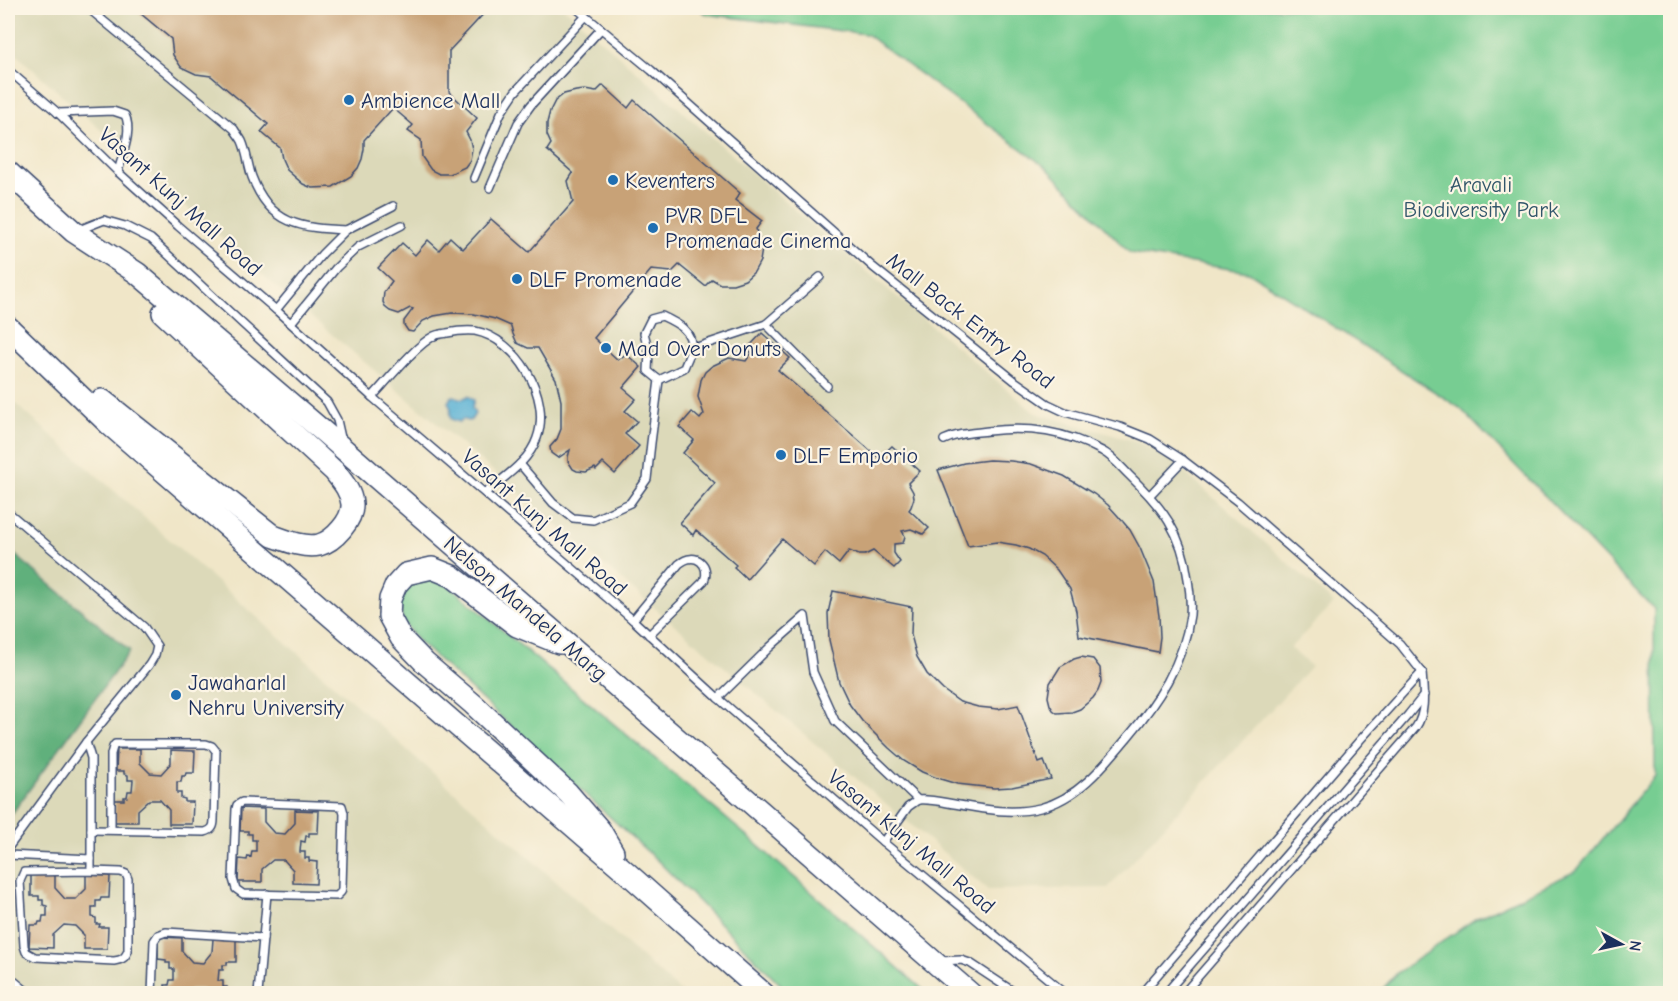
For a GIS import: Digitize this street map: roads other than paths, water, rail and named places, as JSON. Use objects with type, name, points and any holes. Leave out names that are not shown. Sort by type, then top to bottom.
[{"type":"main road","name":"Nelson Mandela Marg","points":[[8,172],[334,471],[347,487],[352,504],[349,519],[334,537],[319,545],[303,545],[273,536],[11,330]]},
{"type":"main road","name":"Nelson Mandela Marg","points":[[74,232],[137,273],[971,993]]},
{"type":"main road","name":"Nelson Mandela Marg","points":[[11,330],[118,432],[764,993]]},
{"type":"main road","points":[[574,649],[518,626],[452,576],[432,568],[406,574],[396,585],[390,599],[389,616],[401,638],[424,663],[473,704],[568,793],[600,830],[625,871]]},
{"type":"lane","points":[[88,8],[234,129],[242,141],[251,176],[264,202],[276,213],[290,222],[310,228],[346,230]]},
{"type":"lane","name":"Mall Back Entry Road","points":[[576,8],[651,70],[873,267],[1015,381],[1048,404],[1065,412],[1120,427],[1150,439],[1183,460],[1238,502],[1400,644],[1422,672]]},
{"type":"lane","points":[[474,178],[501,113],[515,92],[586,16]]},
{"type":"lane","points":[[490,188],[518,123],[531,105],[601,28]]},
{"type":"lane","name":"Vasant Kunj Mall Road","points":[[8,70],[58,113],[118,172],[178,226],[291,323],[372,397],[633,620],[718,698],[883,842],[1066,993]]},
{"type":"lane","points":[[58,113],[113,111],[125,115],[128,129],[118,172]]},
{"type":"lane","points":[[276,310],[322,254],[346,230],[393,206]]},
{"type":"lane","points":[[74,232],[104,220],[125,226],[151,239],[327,402],[337,420],[343,449]]},
{"type":"lane","points":[[291,323],[336,268],[357,247],[402,225]]},
{"type":"lane","points":[[692,349],[766,324],[820,277]]},
{"type":"lane","points":[[662,316],[678,324],[688,333],[692,349],[684,368],[659,380],[648,370],[649,352],[644,333],[651,319],[662,316]]},
{"type":"lane","points":[[766,324],[827,386]]},
{"type":"lane","points":[[372,397],[422,344],[435,336],[462,330],[477,332],[496,340],[514,354],[532,378],[539,398],[542,418],[532,451],[485,494]]},
{"type":"lane","points":[[520,464],[553,503],[573,518],[593,520],[630,503],[647,479],[659,380]]},
{"type":"lane","points":[[718,698],[805,616],[813,672],[835,721],[918,800],[994,810],[1021,811],[1040,808],[1064,798],[1085,783],[1106,763],[1131,734],[1166,686],[1174,671],[1190,615],[1189,588],[1180,542],[1164,513],[1150,495],[1105,453],[1057,433],[1028,429],[961,434],[944,440]]},
{"type":"lane","points":[[1150,495],[1183,460]]},
{"type":"lane","points":[[8,512],[144,627],[157,646],[149,665],[86,742],[8,848]]},
{"type":"lane","points":[[633,620],[685,559],[692,557],[697,560],[705,570],[704,581],[649,635]]},
{"type":"lane","points":[[1183,993],[1416,727],[1421,717],[1424,695],[1422,672]]},
{"type":"lane","points":[[1141,993],[1360,740],[1422,672]]},
{"type":"lane","points":[[1165,993],[1424,695]]},
{"type":"lane","points":[[86,742],[91,759],[91,871]]},
{"type":"lane","points":[[91,830],[205,832],[210,830],[214,826],[216,751],[212,746],[206,744],[115,744],[111,754],[111,830]]},
{"type":"lane","points":[[883,842],[908,807],[918,800]]},
{"type":"lane","points":[[239,803],[342,806],[344,813],[342,888],[339,895],[267,894],[243,894],[236,889],[234,884],[236,809],[239,803]]},
{"type":"lane","points":[[8,855],[91,859]]},
{"type":"lane","points":[[91,871],[126,874],[128,951],[125,956],[120,961],[114,962],[35,957],[26,952],[20,880],[24,872],[91,871]]},
{"type":"lane","points":[[258,993],[267,894]]},
{"type":"lane","points":[[152,993],[154,941],[158,934],[166,932],[263,938]]},
{"type":"lane","points":[[934,962],[961,960],[970,963],[1017,993]]},
{"type":"lane","points":[[8,976],[30,993]]},
{"type":"water","points":[[454,396],[462,399],[468,396],[474,400],[472,408],[475,414],[471,420],[463,419],[459,422],[451,419],[448,402]]},
{"type":"place","name":"Ambience Mall","points":[[349,100]]},
{"type":"place","name":"Keventers","points":[[613,180]]},
{"type":"place","name":"PVR DFL Promenade Cinema","points":[[653,228]]},
{"type":"place","name":"DLF Promenade","points":[[517,279]]},
{"type":"place","name":"Mad Over Donuts","points":[[606,348]]},
{"type":"place","name":"DLF Emporio","points":[[781,455]]},
{"type":"place","name":"Jawaharlal Nehru University","points":[[176,695]]},
{"type":"park label","name":"Aravali Biodiversity Park","points":[[1481,196]]}]
